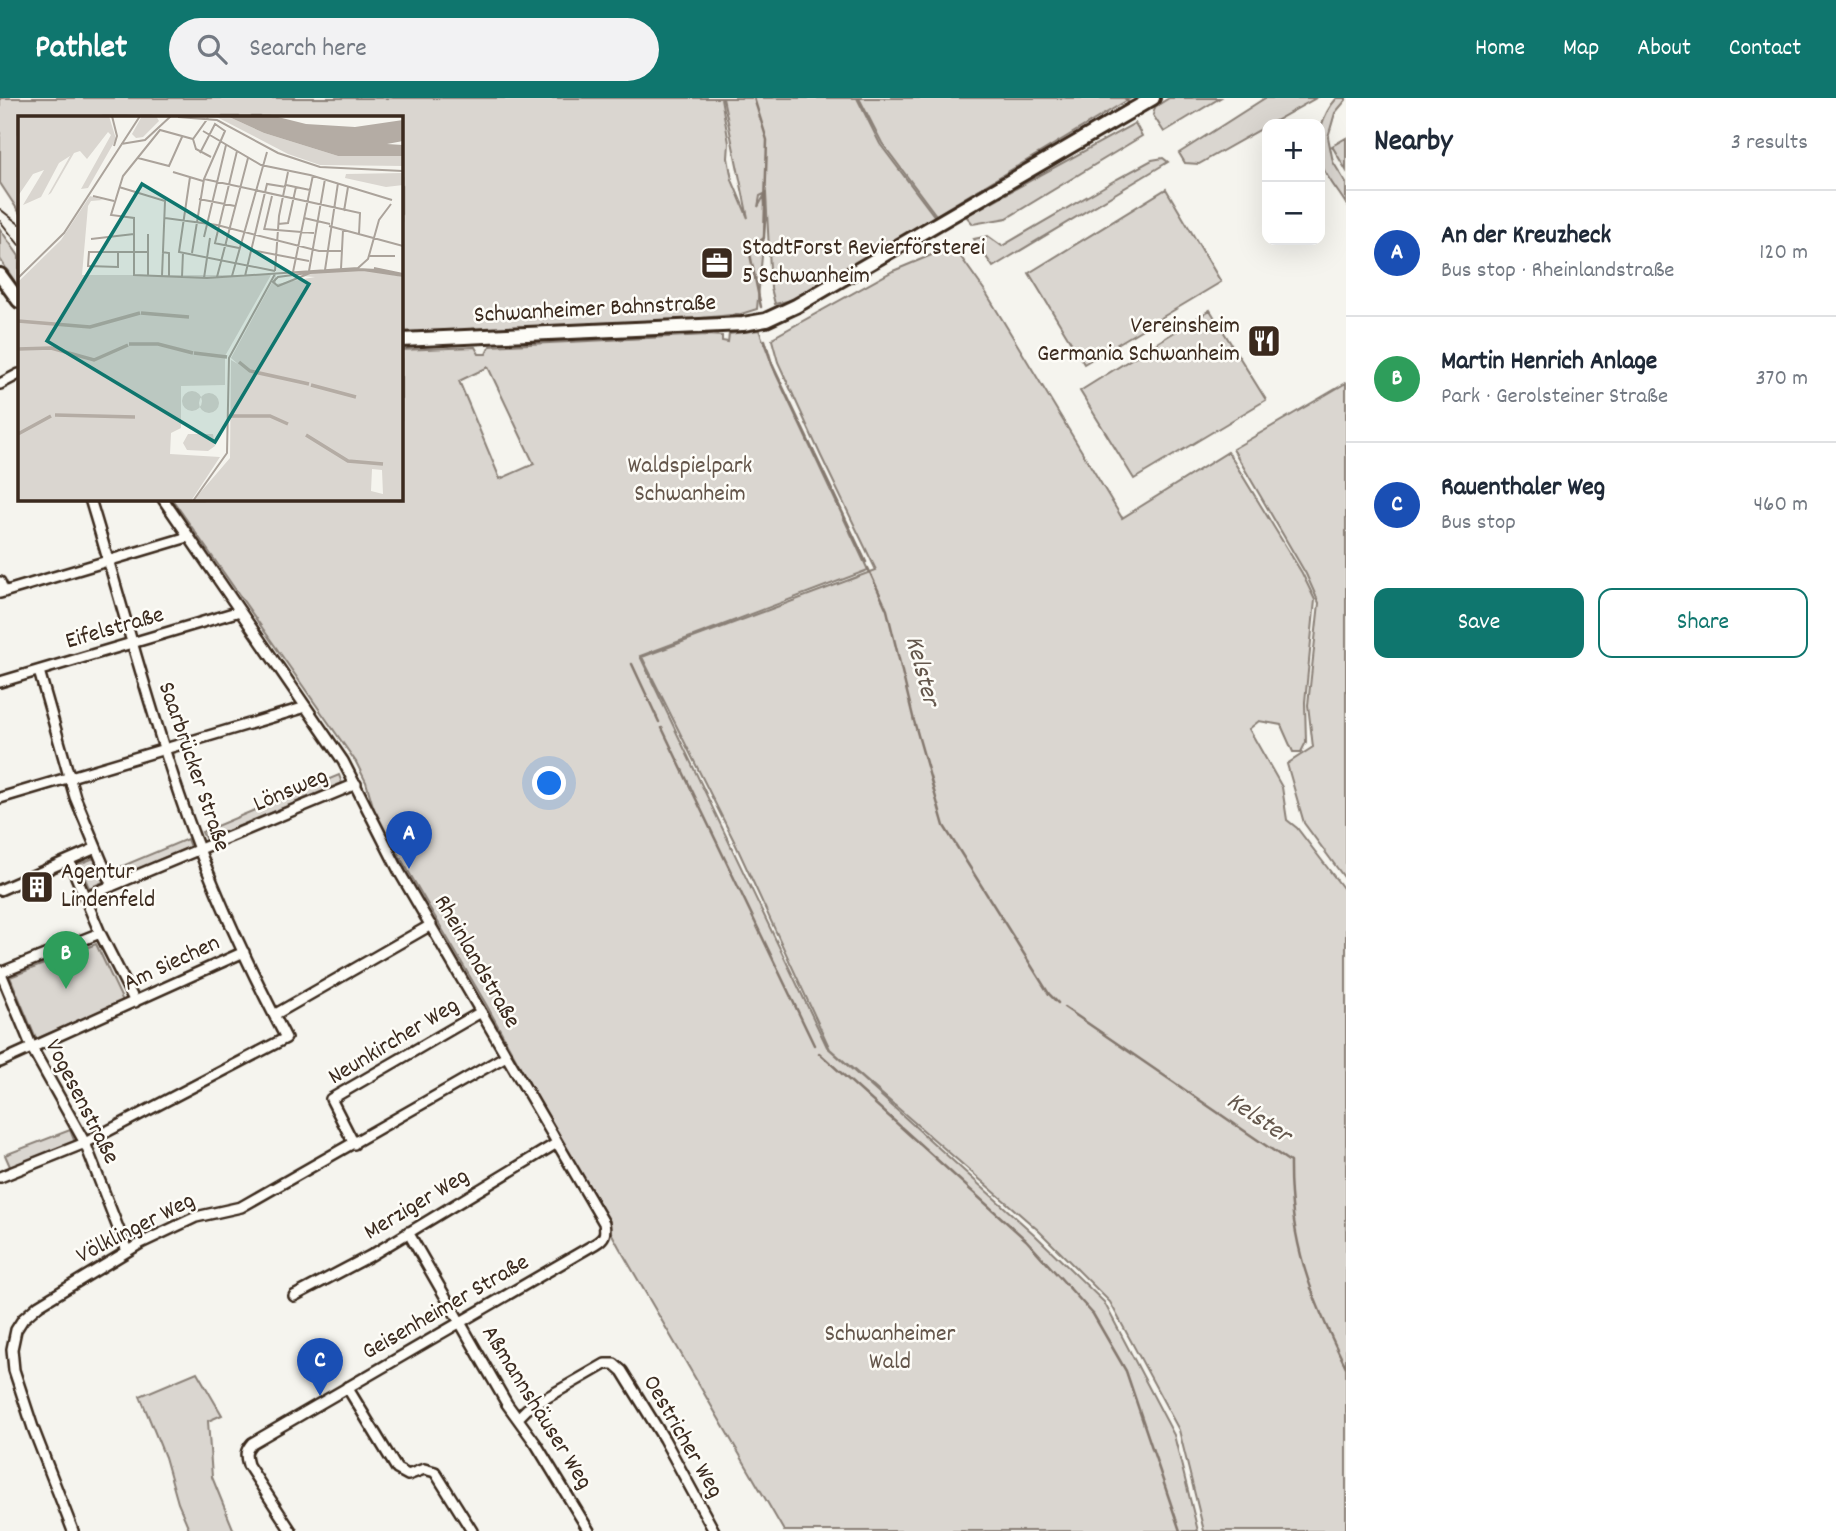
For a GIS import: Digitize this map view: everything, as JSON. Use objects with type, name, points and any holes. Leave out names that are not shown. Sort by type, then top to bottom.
[{"type":"street","name":"Schwanheimer Bahnstraße","points":[[402,340],[603,329],[675,328],[766,320],[796,306],[1153,98]]},
{"type":"street","points":[[0,275],[18,301]]},
{"type":"street","points":[[0,384],[18,375]]},
{"type":"street","name":"Saarbrücker Straße","points":[[85,1143],[286,1038],[244,952],[200,850],[165,750],[90,500]]},
{"type":"street","name":"Rheinlandstraße","points":[[164,500],[356,784],[377,832],[604,1223],[606,1232],[603,1239]]},
{"type":"street","points":[[0,582],[2,593],[188,537]]},
{"type":"street","name":"Eifelstraße","points":[[0,682],[240,611]]},
{"type":"street","points":[[39,671],[69,778],[112,886]]},
{"type":"street","points":[[0,798],[306,707]]},
{"type":"street","name":"Lönsweg","points":[[85,897],[356,784]]},
{"type":"street","points":[[0,890],[96,848]]},
{"type":"street","points":[[69,860],[100,933],[135,1002]]},
{"type":"street","points":[[274,1015],[431,925]]},
{"type":"street","points":[[0,972],[100,933]]},
{"type":"street","name":"Am Siechen","points":[[0,1062],[244,952]]},
{"type":"street","name":"Vogesenstraße","points":[[0,972],[33,1049],[85,1143],[127,1251]]},
{"type":"street","name":"Neunkircher Weg","points":[[354,1144],[331,1099],[481,1012]]},
{"type":"street","name":"Völklinger Weg","points":[[73,1531],[33,1429],[12,1358],[13,1338],[23,1319],[39,1305],[127,1251],[196,1217],[242,1207],[506,1056]]},
{"type":"street","points":[[0,1177],[85,1143]]},
{"type":"street","name":"Merziger Weg","points":[[293,1296],[370,1256],[558,1143]]},
{"type":"street","name":"Aßmannshäuser Weg","points":[[408,1232],[507,1404],[589,1531]]},
{"type":"street","name":"Geisenheimer Straße","points":[[291,1531],[248,1465],[246,1449],[252,1443],[603,1239]]},
{"type":"street","name":"Oestricher Weg","points":[[518,1418],[527,1409],[605,1364],[614,1364],[622,1371],[664,1439],[714,1531]]},
{"type":"street","points":[[347,1387],[397,1469],[408,1475],[424,1469],[435,1472],[472,1531]]},
{"type":"green space","points":[[0,98],[721,98],[732,180],[748,218],[723,98],[857,98],[880,144],[935,217],[791,300],[775,304],[771,288],[766,193],[760,196],[758,207],[764,196],[766,214],[757,309],[741,314],[692,319],[402,333],[402,116],[18,116],[18,210],[0,183]]},
{"type":"green space","points":[[859,98],[1131,98],[936,215],[882,143]]},
{"type":"green space","points":[[1169,98],[1220,98],[1164,132],[1153,115],[1155,107]]},
{"type":"green space","points":[[1265,98],[1316,98],[1279,119],[1262,119],[1262,128],[1199,164],[1185,163],[1179,153]]},
{"type":"green space","points":[[1337,98],[1346,98],[1335,113],[1328,137],[1333,162],[1346,183],[1346,204],[1325,172],[1324,119]]},
{"type":"green space","points":[[1135,123],[1142,136],[1007,218],[973,224],[966,216]]},
{"type":"green space","points":[[1346,138],[1346,170],[1332,146]]},
{"type":"green space","points":[[1163,158],[1168,162],[993,267],[974,239],[988,236],[1002,246],[1117,179],[1152,160]]},
{"type":"green space","points":[[1166,189],[1221,282],[1084,364],[1029,273]]},
{"type":"green space","points":[[0,229],[18,255],[18,286],[0,259]]},
{"type":"green space","points":[[953,246],[985,291],[1122,518],[1228,452],[1302,573],[1315,600],[1305,702],[1306,742],[1301,752],[1293,752],[1281,725],[1259,721],[1249,729],[1282,787],[1287,820],[1297,828],[1346,892],[1346,1531],[1204,1531],[1179,1430],[1110,1302],[1038,1230],[830,1049],[735,843],[642,657],[876,570],[778,362],[772,340],[893,271]]},
{"type":"green space","points":[[1210,310],[1266,400],[1134,479],[1080,391]]},
{"type":"green space","name":"Schwanheimer Wald","points":[[759,330],[776,374],[868,570],[640,656],[827,1047],[1035,1235],[1104,1302],[1174,1435],[1198,1531],[784,1531],[619,1247],[487,1006],[376,816],[366,782],[356,762],[173,500],[402,500],[402,350],[475,347],[479,354],[486,354],[490,346],[707,335],[722,336],[722,341],[728,342],[729,334]],"holes":[[[488,367],[534,464],[500,479],[459,381]]]},
{"type":"green space","points":[[1346,383],[1346,880],[1304,823],[1287,764],[1313,747],[1308,705],[1319,603],[1306,574],[1233,449]]},
{"type":"green space","points":[[339,775],[342,783],[206,840],[202,832]]},
{"type":"green space","points":[[187,839],[190,847],[116,878],[113,870]]},
{"type":"green space","points":[[94,858],[103,882],[89,888],[79,864]]},
{"type":"green space","points":[[96,944],[123,1001],[36,1039],[10,977]]},
{"type":"green space","points":[[70,1130],[76,1145],[12,1171],[5,1155]]},
{"type":"green space","points":[[197,1372],[222,1415],[208,1421],[212,1477],[234,1531],[190,1531],[178,1503],[165,1457],[140,1396]]},
{"type":"waterway","name":"Kelster","points":[[754,98],[767,140],[764,238],[755,245]]},
{"type":"waterway","points":[[1125,98],[1129,104]]},
{"type":"waterway","name":"Kelster","points":[[749,249],[761,307]]},
{"type":"waterway","name":"Kelster","points":[[765,340],[772,364],[866,562]]},
{"type":"waterway","name":"Kelster","points":[[868,568],[887,610],[914,721],[944,826],[1049,994],[1058,1003]]},
{"type":"waterway","points":[[632,664],[659,722]]},
{"type":"waterway","points":[[662,728],[814,1045]]},
{"type":"waterway","name":"Kelster","points":[[1064,1007],[1290,1162],[1293,1218],[1304,1268],[1322,1317],[1346,1367]]},
{"type":"waterway","points":[[819,1053],[1026,1240],[1093,1314],[1126,1371],[1180,1531]]},
{"type":"tram line","points":[[0,209],[18,223]]},
{"type":"tram line","points":[[0,221],[18,244]]},
{"type":"place","name":"StadtForst Revierförsterei 5 Schwanheim","points":[[717,263]]},
{"type":"place","name":"Vereinsheim Germania Schwanheim","points":[[1264,341]]},
{"type":"place","name":"An der Kreuzheck","points":[[409,869]]},
{"type":"place","name":"Agentur Lindenfeld","points":[[37,887]]},
{"type":"place","name":"Martin Henrich Anlage","points":[[66,989]]},
{"type":"place","name":"Rauenthaler Weg","points":[[320,1396]]},
{"type":"park label","name":"Waldspielpark Schwanheim","points":[[690,481]]}]
